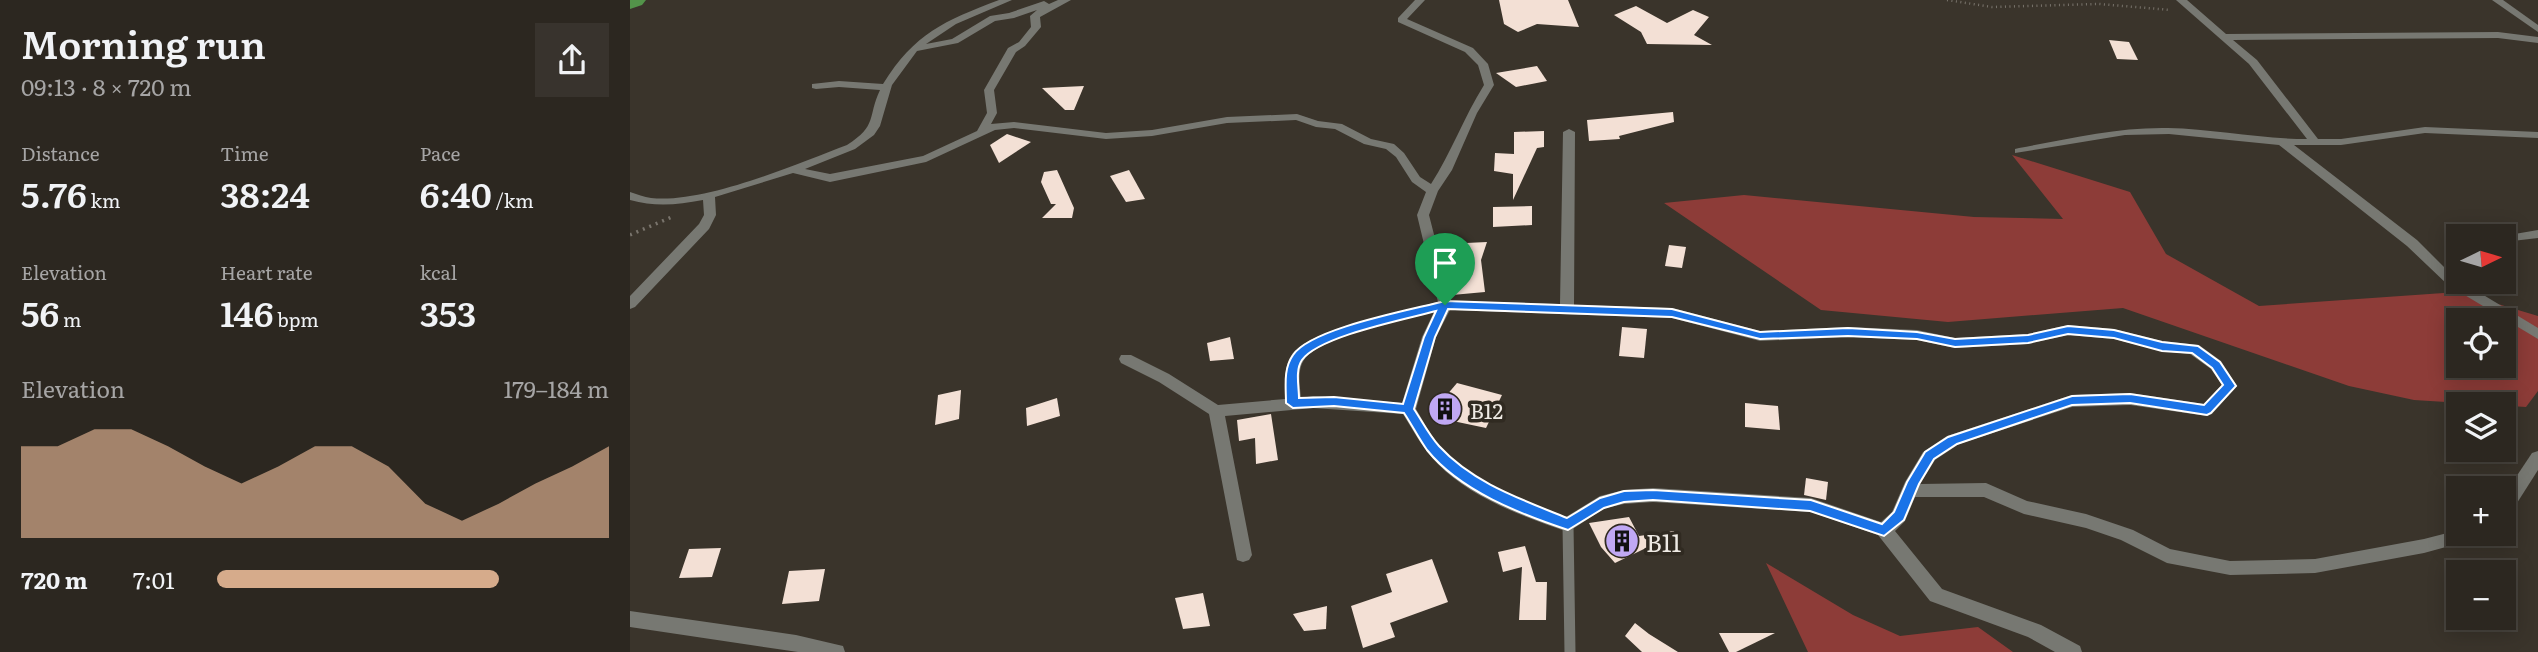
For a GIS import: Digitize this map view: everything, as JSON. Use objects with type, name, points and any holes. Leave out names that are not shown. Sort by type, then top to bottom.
[{"type":"street","points":[[630,196],[660,203],[709,196],[851,147],[869,137],[875,130],[886,87],[923,38],[956,20],[1007,0]]},
{"type":"street","points":[[913,49],[955,41],[993,18],[1030,11],[1051,0]]},
{"type":"street","points":[[982,131],[992,113],[989,90],[1012,50],[1021,44],[1035,27],[1035,16],[1066,0]]},
{"type":"street","points":[[1420,0],[1401,20],[1469,50],[1483,64],[1489,85],[1472,113],[1446,170],[1432,191],[1423,215],[1445,305],[1429,337],[1408,409],[1432,447],[1462,476],[1504,498],[1568,525],[1600,503],[1624,497],[1653,495],[1811,505],[1884,530],[1936,595],[2034,631],[2073,652]]},
{"type":"street","points":[[2181,0],[2253,62],[2315,142]]},
{"type":"street","points":[[2497,0],[2538,29]]},
{"type":"street","points":[[2222,37],[2498,35],[2538,40]]},
{"type":"street","points":[[816,86],[839,84],[886,87]]},
{"type":"street","points":[[791,169],[830,178],[926,159],[993,127],[1014,125],[1094,136],[1119,136],[1227,120],[1297,117],[1316,124],[1338,125],[1368,142],[1390,146],[1400,155],[1416,179],[1432,191]]},
{"type":"street","points":[[2019,151],[2125,132],[2183,132],[2282,142],[2341,142],[2425,130],[2538,135]]},
{"type":"street","points":[[1567,309],[1569,132]]},
{"type":"street","points":[[2282,142],[2412,243],[2452,282],[2538,334]]},
{"type":"street","points":[[630,304],[705,226],[710,215],[709,196]]},
{"type":"street","points":[[2516,237],[2538,233]]},
{"type":"street","points":[[1293,403],[1293,368],[1298,357],[1308,348],[1352,329],[1445,305],[1672,313],[1711,325],[1760,335],[1848,332],[1917,335],[1955,343],[2028,339],[2068,330],[2114,334],[2162,346],[2194,349],[2216,365],[2230,386],[2207,410],[2130,399],[2072,401],[1953,440],[1929,456],[1899,516],[1884,530]]},
{"type":"street","points":[[1126,359],[1164,378],[1216,411],[1293,403],[1334,402],[1408,409]]},
{"type":"street","points":[[1216,411],[1243,555]]},
{"type":"street","points":[[2516,491],[2538,457]]},
{"type":"street","points":[[1910,491],[1986,490],[2024,507],[2086,521],[2127,536],[2167,556],[2230,568],[2315,566],[2446,540]]},
{"type":"street","points":[[630,620],[796,643],[836,652]]},
{"type":"lane","points":[[1568,525],[1570,652]]},
{"type":"path","points":[[1947,0],[1992,7],[2137,5],[2196,14]]},
{"type":"shaded area","points":[[2012,155],[2130,192],[2166,254],[2259,306],[2446,293],[2465,294],[2511,308],[2446,308],[2446,378],[2516,378],[2516,309],[2538,316],[2538,391],[2526,407],[2516,406],[2516,392],[2446,392],[2446,402],[2414,400],[2349,386],[2123,308],[1948,322],[1821,310],[1664,203],[1744,195],[1974,217],[2063,219]]},
{"type":"shaded area","points":[[1766,563],[1853,615],[1900,636],[1978,627],[2013,652],[1808,652]]},
{"type":"building","points":[[1499,0],[1568,0],[1579,27],[1537,24],[1518,32],[1504,24]]},
{"type":"building","points":[[1636,6],[1667,23],[1693,10],[1709,17],[1694,35],[1712,45],[1647,44],[1641,32],[1614,15]]},
{"type":"building","points":[[2109,40],[2129,42],[2138,60],[2117,59]]},
{"type":"building","points":[[1537,66],[1547,81],[1516,87],[1496,73]]},
{"type":"building","points":[[1084,86],[1074,110],[1065,110],[1042,88]]},
{"type":"building","points":[[1673,112],[1674,122],[1619,136],[1620,139],[1589,141],[1587,120]]},
{"type":"building","points":[[1544,131],[1544,147],[1537,148],[1513,200],[1513,174],[1494,171],[1495,153],[1514,154],[1514,132]]},
{"type":"building","points":[[1007,134],[1031,142],[999,163],[990,145]]},
{"type":"building","points":[[1057,170],[1074,208],[1072,218],[1042,218],[1056,204],[1051,204],[1041,182],[1044,172]]},
{"type":"building","points":[[1129,170],[1145,199],[1126,202],[1110,176]]},
{"type":"building","points":[[1532,206],[1532,225],[1493,227],[1493,207]]},
{"type":"building","points":[[1487,242],[1481,260],[1485,292],[1452,295],[1448,275],[1454,274],[1466,243]]},
{"type":"building","points":[[1669,245],[1686,247],[1682,268],[1665,266]]},
{"type":"building","points":[[1622,327],[1647,329],[1644,358],[1619,356]]},
{"type":"building","points":[[1230,337],[1234,359],[1210,361],[1207,343]]},
{"type":"building","points":[[1457,383],[1502,395],[1486,428],[1429,416]]},
{"type":"building","points":[[961,390],[959,419],[935,425],[938,395]]},
{"type":"building","points":[[1057,398],[1060,416],[1027,426],[1026,408]]},
{"type":"building","points":[[1745,403],[1778,406],[1780,430],[1745,427]]},
{"type":"building","points":[[1271,414],[1278,460],[1256,464],[1255,438],[1239,441],[1237,420]]},
{"type":"building","points":[[1806,478],[1828,482],[1826,500],[1804,495]]},
{"type":"building","name":"B11","points":[[1629,517],[1639,536],[1674,531],[1675,534],[1615,563],[1601,547],[1589,523]]},
{"type":"building","points":[[1525,546],[1536,582],[1547,582],[1546,620],[1519,620],[1522,567],[1503,572],[1498,552]]},
{"type":"building","points":[[721,548],[712,577],[679,578],[689,549]]},
{"type":"building","points":[[1432,559],[1448,602],[1390,623],[1395,637],[1363,648],[1351,606],[1392,592],[1386,574]]},
{"type":"building","points":[[825,569],[819,601],[782,604],[789,571]]},
{"type":"building","points":[[1203,593],[1210,626],[1183,629],[1175,598]]},
{"type":"building","points":[[1327,606],[1326,629],[1304,631],[1293,614]]},
{"type":"building","points":[[1635,623],[1678,652],[1642,652],[1625,636]]},
{"type":"building","points":[[1719,633],[1775,633],[1736,652],[1729,652]]},
{"type":"place","name":"B12","points":[[1445,409]]},
{"type":"place","name":"B11","points":[[1622,541]]},
{"type":"route","points":[[1445,305],[1352,329],[1308,348],[1298,357],[1293,368],[1293,403],[1334,402],[1408,409],[1429,337],[1445,305],[1672,313],[1711,325],[1760,335],[1848,332],[1917,335],[1955,343],[2028,339],[2068,330],[2114,334],[2162,346],[2194,349],[2216,365],[2230,386],[2207,410],[2130,399],[2072,401],[1953,440],[1929,456],[1913,482],[1899,516],[1884,530],[1811,505],[1653,495],[1624,497],[1600,503],[1568,525],[1504,498],[1462,476],[1432,447],[1408,409],[1429,337],[1445,305]]}]
